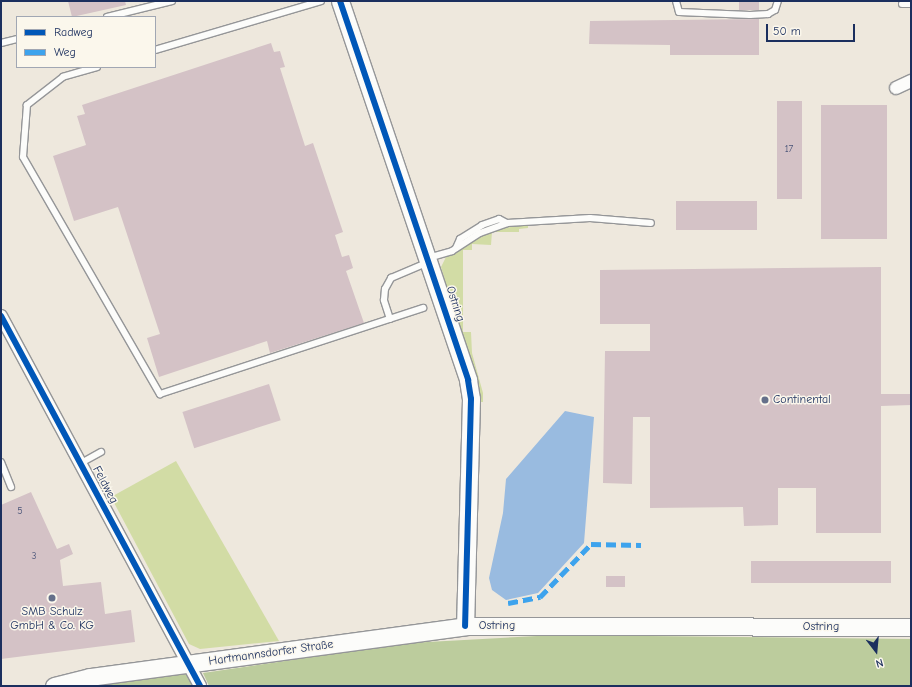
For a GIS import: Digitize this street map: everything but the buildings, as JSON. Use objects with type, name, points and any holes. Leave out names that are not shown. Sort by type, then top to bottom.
[{"type":"main road","name":"Ostring","points":[[340,1],[429,260],[468,380],[471,399],[465,626],[911,627]]},
{"type":"main road","name":"Hartmannsdorfer Straße","points":[[54,686],[90,677],[465,626]]},
{"type":"street","points":[[896,88],[911,81]]},
{"type":"street","name":"Feldweg","points":[[1,316],[200,686]]},
{"type":"lane","points":[[111,16],[172,1]]},
{"type":"lane","points":[[156,50],[321,1]]},
{"type":"lane","points":[[676,1],[679,12],[750,15],[768,14],[775,10],[778,1]]},
{"type":"lane","points":[[902,4],[911,4]]},
{"type":"lane","points":[[1,43],[16,39]]},
{"type":"lane","points":[[94,68],[63,77],[27,106],[23,157],[160,394],[423,308]]},
{"type":"lane","points":[[390,319],[384,300],[384,289],[391,278],[456,249],[460,239],[482,225],[499,219],[507,223],[584,218],[651,222]]},
{"type":"lane","points":[[80,463],[101,452]]},
{"type":"lane","points":[[1,462],[11,487]]},
{"type":"green space","points":[[528,223],[528,228],[519,229],[519,232],[492,232],[491,245],[472,244],[472,250],[463,250],[463,332],[471,332],[472,353],[483,393],[483,402],[479,402],[441,267],[446,257],[484,233]]},
{"type":"green space","points":[[176,461],[279,641],[200,649],[189,644],[111,497]]},
{"type":"green space","points":[[556,635],[911,639],[911,686],[209,686],[203,673],[409,643]]},
{"type":"green space","points":[[187,674],[192,686],[79,686],[80,685]]},
{"type":"water","points":[[565,411],[594,417],[584,543],[538,593],[506,600],[492,590],[489,578],[503,513],[506,479]]},
{"type":"marked path","points":[[508,603],[540,597],[591,544],[641,545]]},
{"type":"cycle path","points":[[340,1],[468,380],[471,399],[465,626]]},
{"type":"cycle path","points":[[1,316],[200,686]]},
{"type":"place","name":"Continental","points":[[765,400]]},
{"type":"place","name":"SMB Schulz GmbH & Co. KG","points":[[52,598]]}]
